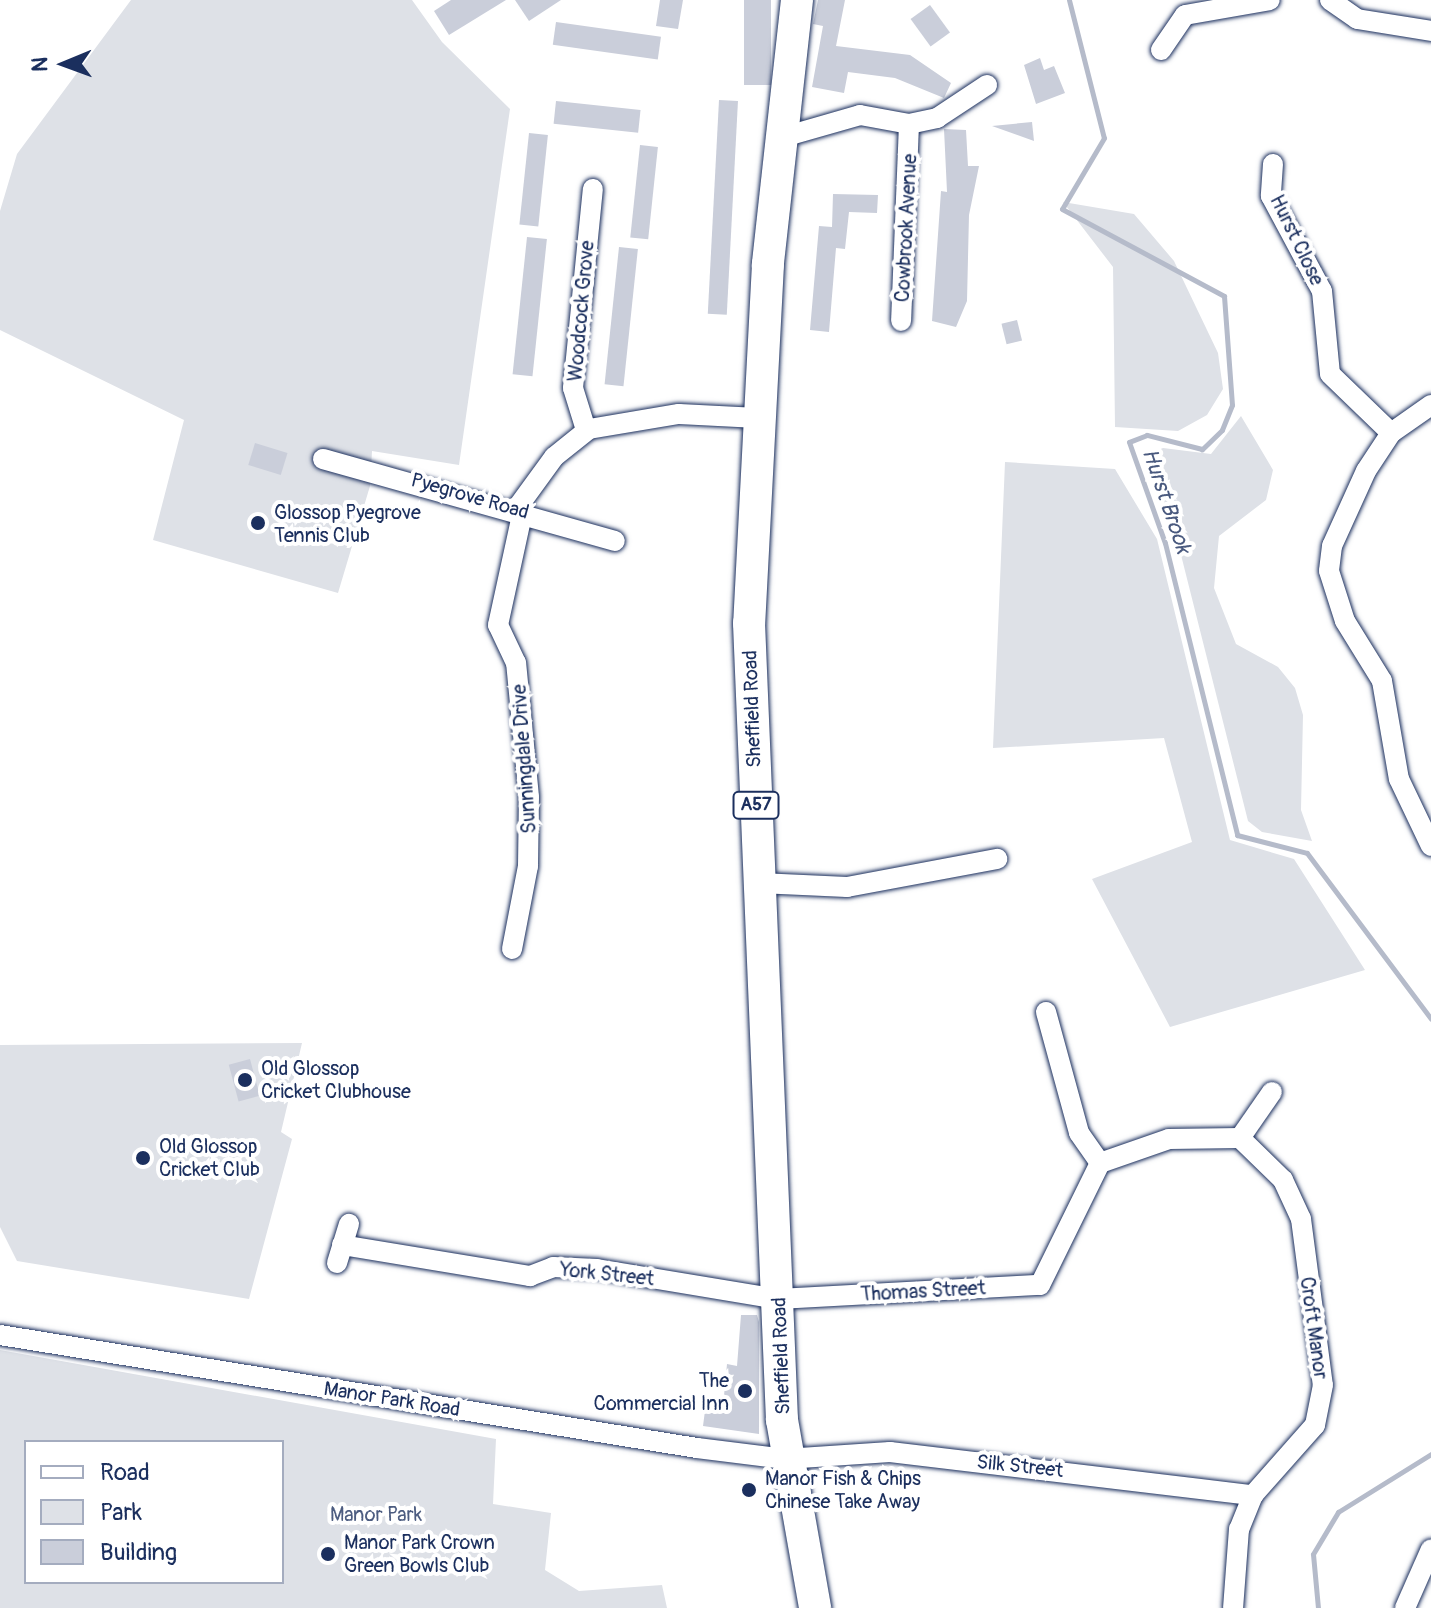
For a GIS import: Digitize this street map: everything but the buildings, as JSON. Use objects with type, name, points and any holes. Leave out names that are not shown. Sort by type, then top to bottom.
[{"type":"main road","name":"Sheffield Road","points":[[797,0],[780,138],[758,418],[749,623],[785,1459],[815,1608]]},
{"type":"street","points":[[1161,50],[1185,15],[1270,0]]},
{"type":"street","points":[[1330,0],[1357,19],[1431,31]]},
{"type":"street","points":[[909,124],[954,110],[987,85]]},
{"type":"street","name":"Cowbrook Avenue","points":[[780,138],[860,115],[909,124],[901,321]]},
{"type":"street","name":"Hurst Close","points":[[1273,164],[1271,196],[1322,291],[1330,374],[1391,433]]},
{"type":"street","name":"Woodcock Grove","points":[[586,430],[573,388],[593,189]]},
{"type":"street","points":[[1431,405],[1391,433],[1348,503],[1329,571],[1345,621],[1382,681],[1409,811],[1431,846]]},
{"type":"street","points":[[520,509],[543,469],[586,430],[679,414],[758,418]]},
{"type":"street","name":"Pyegrove Road","points":[[323,459],[520,509],[615,541]]},
{"type":"street","name":"Sunningdale Drive","points":[[512,949],[507,917],[528,866],[527,765],[516,663],[498,625],[520,509]]},
{"type":"street","points":[[759,883],[847,887],[997,859]]},
{"type":"street","points":[[1046,1012],[1079,1133],[1100,1163],[1169,1139],[1240,1138],[1272,1092]]},
{"type":"street","name":"Croft Manor","points":[[1233,1608],[1239,1529],[1253,1495],[1315,1425],[1323,1385],[1301,1219],[1283,1180],[1240,1138]]},
{"type":"street","name":"Thomas Street","points":[[779,1299],[1040,1285],[1056,1265],[1100,1163]]},
{"type":"street","name":"York Street","points":[[349,1224],[340,1254],[530,1276],[553,1267],[597,1269],[779,1299]]},
{"type":"street","name":"Manor Park Road","points":[[0,1335],[785,1459]]},
{"type":"street","name":"Silk Street","points":[[785,1459],[890,1452],[1253,1495]]},
{"type":"street","points":[[1405,1608],[1431,1549]]},
{"type":"green space","points":[[131,0],[412,0],[442,42],[510,109],[459,465],[372,451],[370,486],[338,593],[153,540],[184,420],[0,330],[0,211],[17,154]]},
{"type":"green space","points":[[1063,202],[1134,214],[1174,261],[1218,353],[1223,389],[1207,415],[1178,431],[1115,427],[1113,267]]},
{"type":"green space","points":[[1241,416],[1273,470],[1266,500],[1219,536],[1214,588],[1236,644],[1278,667],[1295,688],[1303,715],[1301,810],[1312,841],[1262,832],[1248,821],[1178,543],[1144,456],[1163,448],[1211,454]]},
{"type":"green space","points":[[1005,462],[1115,469],[1157,539],[1230,840],[1294,859],[1365,970],[1170,1027],[1092,879],[1192,842],[1164,738],[993,748]]},
{"type":"green space","name":"Old Glossop Cricket Club","points":[[302,1043],[281,1132],[292,1139],[249,1299],[17,1261],[0,1227],[0,1045]]},
{"type":"green space","name":"Manor Park","points":[[0,1350],[496,1439],[493,1504],[551,1513],[545,1570],[579,1591],[662,1585],[667,1608],[0,1608]]},
{"type":"waterway","name":"Hurst Brook","points":[[1069,0],[1104,138],[1062,209],[1224,296],[1232,405],[1222,430],[1202,449],[1147,435],[1129,442],[1165,543],[1237,835],[1307,853],[1431,1019]]},
{"type":"waterway","name":"Hurst Brook","points":[[1318,1608],[1313,1554],[1338,1512],[1431,1454]]},
{"type":"place","name":"Glossop Pyegrove Tennis Club","points":[[258,523]]},
{"type":"place","name":"Old Glossop Cricket Clubhouse","points":[[245,1080]]},
{"type":"place","name":"Old Glossop Cricket Club","points":[[143,1158]]},
{"type":"place","name":"The Commercial Inn","points":[[745,1391]]},
{"type":"place","name":"Manor Fish & Chips Chinese Take Away","points":[[749,1490]]},
{"type":"place","name":"Manor Park Crown Green Bowls Club","points":[[328,1554]]}]
